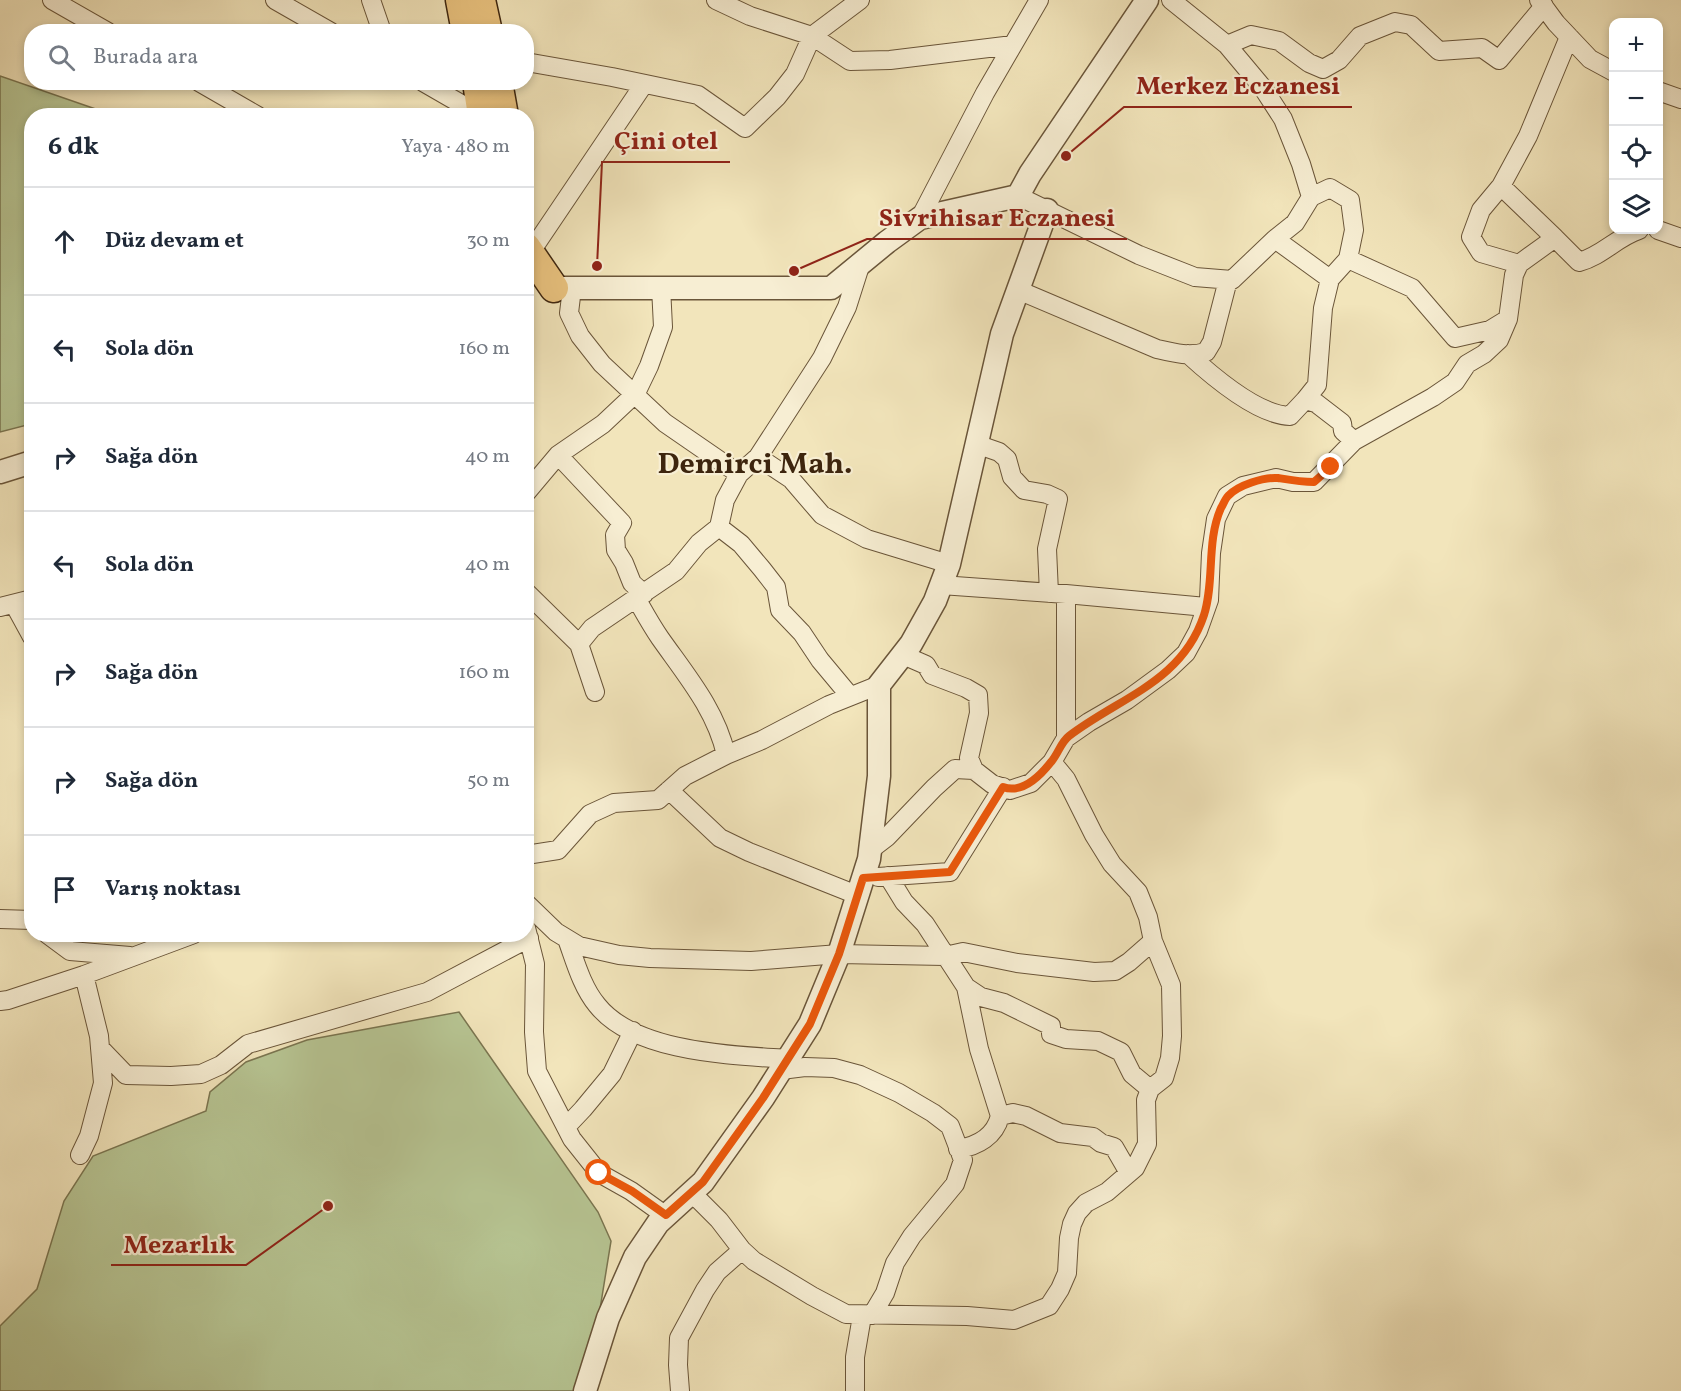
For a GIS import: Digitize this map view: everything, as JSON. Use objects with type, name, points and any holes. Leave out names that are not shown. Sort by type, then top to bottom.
[{"type":"main road","points":[[460,0],[464,24]]},
{"type":"main road","points":[[481,0],[486,24]]},
{"type":"main road","points":[[478,90],[481,108]]},
{"type":"main road","points":[[499,90],[503,108]]},
{"type":"main road","points":[[534,257],[563,288]]},
{"type":"main road","points":[[534,284],[563,288]]},
{"type":"street","points":[[52,0],[94,24]]},
{"type":"street","points":[[275,0],[317,24]]},
{"type":"street","points":[[371,0],[379,24]]},
{"type":"street","points":[[716,0],[750,16],[812,36],[850,61],[890,60],[1012,45]]},
{"type":"street","points":[[921,218],[985,93],[1039,0]]},
{"type":"street","points":[[1172,0],[1227,45],[1263,88],[1283,119],[1311,197]]},
{"type":"street","points":[[534,63],[698,95],[745,128],[777,97],[795,74],[812,36],[855,1]]},
{"type":"street","points":[[1227,45],[1251,35],[1279,41],[1309,63],[1323,69],[1339,60],[1360,36],[1395,22],[1411,25],[1439,51],[1482,48],[1499,60],[1541,2],[1590,59],[1609,69]]},
{"type":"street","points":[[1018,196],[1029,174],[1139,3]]},
{"type":"street","points":[[1519,264],[1482,253],[1471,237],[1481,210],[1500,186],[1528,136],[1569,37]]},
{"type":"street","points":[[534,241],[644,84]]},
{"type":"street","points":[[213,90],[244,108]]},
{"type":"street","points":[[437,90],[468,108]]},
{"type":"street","points":[[1663,92],[1681,99]]},
{"type":"street","points":[[1500,186],[1579,262],[1593,258],[1625,234]]},
{"type":"street","points":[[739,474],[665,423],[636,393],[618,381],[580,336],[569,313],[563,288],[831,288],[886,242],[921,218],[1018,196],[1150,260],[1195,277],[1232,280],[1295,223],[1311,197],[1330,188],[1350,200],[1354,230],[1348,259],[1330,279],[1323,308],[1317,385],[1290,416],[1277,416],[1229,389],[1188,354]]},
{"type":"street","points":[[534,854],[558,850],[590,813],[614,803],[658,800],[685,776],[726,754],[762,740],[797,720],[879,685],[903,655],[926,618],[945,574],[1002,334],[1047,210]]},
{"type":"street","points":[[1663,232],[1681,238]]},
{"type":"street","points":[[903,655],[926,665],[932,675],[978,695],[979,712],[969,758],[974,770],[992,784],[1010,790],[1031,783],[1052,762],[1066,738],[1128,700],[1168,670],[1186,653],[1198,631],[1209,600],[1210,553],[1216,519],[1227,496],[1243,486],[1276,478],[1293,482],[1314,482],[1354,441],[1433,397],[1455,382],[1467,364],[1484,354],[1499,340],[1508,319],[1514,275],[1519,264],[1555,238]]},
{"type":"street","points":[[1275,239],[1330,279]]},
{"type":"street","points":[[1348,259],[1412,288],[1455,338],[1490,330],[1508,319]]},
{"type":"street","points":[[579,644],[592,628],[676,571],[699,543],[719,527],[725,500],[739,474],[758,457],[822,358],[848,307],[861,263]]},
{"type":"street","points":[[1018,290],[1157,349],[1175,354],[1188,354],[1206,352],[1212,342],[1228,280]]},
{"type":"street","points":[[534,484],[558,455],[603,424],[636,393],[649,366],[663,327],[661,287]]},
{"type":"street","points":[[1305,400],[1316,403],[1342,423],[1343,431],[1354,441]]},
{"type":"street","points":[[976,444],[999,452],[1007,459],[1012,477],[1024,490],[1047,494],[1058,499],[1047,549],[1058,593],[1066,738]]},
{"type":"street","points":[[558,455],[622,523],[615,535],[616,550],[658,636],[710,711],[722,738],[726,754]]},
{"type":"street","points":[[758,457],[791,479],[822,515],[867,539],[945,574],[1058,593],[1206,607]]},
{"type":"street","points":[[0,472],[24,464]]},
{"type":"street","points":[[719,527],[741,544],[776,587],[780,610],[802,633],[820,660],[850,696]]},
{"type":"street","points":[[534,600],[579,644],[595,692]]},
{"type":"street","points":[[15,603],[24,622]]},
{"type":"street","points":[[585,1391],[608,1318],[635,1257],[658,1223],[703,1182],[785,1065],[810,1024],[839,954],[870,850],[879,776],[879,685]]},
{"type":"street","points":[[690,1194],[719,1221],[742,1250],[764,1267],[846,1314],[967,1316],[1014,1320],[1049,1306],[1060,1290],[1067,1273],[1069,1238],[1077,1213],[1086,1203],[1107,1192],[1135,1168],[1148,1144],[1146,1100],[1150,1089],[1164,1078],[1170,1058],[1172,1036],[1171,985],[1153,941],[1148,917],[1138,892],[1112,864],[1094,835],[1066,779],[1052,762]]},
{"type":"street","points":[[870,850],[887,837],[955,769],[974,770]]},
{"type":"street","points":[[669,790],[720,838],[749,852],[860,886],[888,876],[950,872],[1003,787]]},
{"type":"street","points":[[888,876],[904,902],[925,924],[966,987],[981,997],[1004,1003],[1052,1026],[1051,1034],[1066,1039],[1098,1041],[1121,1052],[1132,1074],[1150,1089]]},
{"type":"street","points":[[534,911],[555,932],[579,946],[619,956],[650,958],[752,961],[839,954],[945,956],[963,952],[1017,963],[1076,971],[1114,971],[1129,962],[1153,941]]},
{"type":"street","points":[[0,920],[24,920]]},
{"type":"street","points":[[567,939],[585,983],[598,1006],[619,1025],[686,1049],[785,1065],[834,1068],[860,1075],[899,1093],[950,1126],[963,1160],[955,1184],[912,1236],[895,1263],[885,1293],[867,1316],[855,1357],[855,1391]]},
{"type":"street","points":[[58,942],[70,951],[134,957]]},
{"type":"street","points":[[0,1000],[8,1000],[84,975],[173,942]]},
{"type":"street","points":[[100,1048],[126,1075],[201,1074],[221,1065],[248,1044],[427,992],[513,942]]},
{"type":"street","points":[[530,942],[535,964],[534,1032],[537,1071],[572,1139],[599,1173],[632,1191],[666,1215]]},
{"type":"street","points":[[80,1155],[89,1136],[103,1083],[99,1036],[84,975]]},
{"type":"street","points":[[958,1149],[978,1144],[998,1127],[1000,1116],[979,1049],[966,987]]},
{"type":"street","points":[[566,1127],[612,1074],[633,1031]]},
{"type":"street","points":[[1000,1116],[1012,1113],[1026,1116],[1060,1132],[1094,1137],[1101,1143],[1114,1147],[1129,1173]]},
{"type":"street","points":[[680,1391],[678,1365],[680,1338],[694,1309],[717,1272],[742,1250]]},
{"type":"green space","points":[[0,76],[24,84],[24,90],[41,90],[93,108],[24,108],[24,426],[0,432]]},
{"type":"green space","points":[[459,1012],[598,1212],[611,1241],[600,1309],[574,1391],[0,1391],[0,1326],[37,1289],[64,1201],[93,1156],[206,1111],[210,1092],[246,1062],[307,1040]]},
{"type":"place","name":"Merkez Eczanesi","points":[[1066,156]]},
{"type":"place","name":"Çini otel","points":[[597,266]]},
{"type":"place","name":"Sivrihisar Eczanesi","points":[[794,271]]},
{"type":"place","name":"Mezarlık","points":[[328,1206]]},
{"type":"district","name":"Demirci Mah.","points":[[755,465]]},
{"type":"route","points":[[599,1173],[632,1191],[666,1215],[703,1182],[763,1098],[810,1024],[839,954],[863,878],[950,872],[1003,787],[1010,790],[1031,783],[1052,762],[1066,738],[1128,700],[1168,670],[1186,653],[1198,631],[1209,600],[1210,553],[1216,519],[1227,496],[1243,486],[1263,480],[1276,478],[1293,482],[1314,482],[1331,467]]}]
